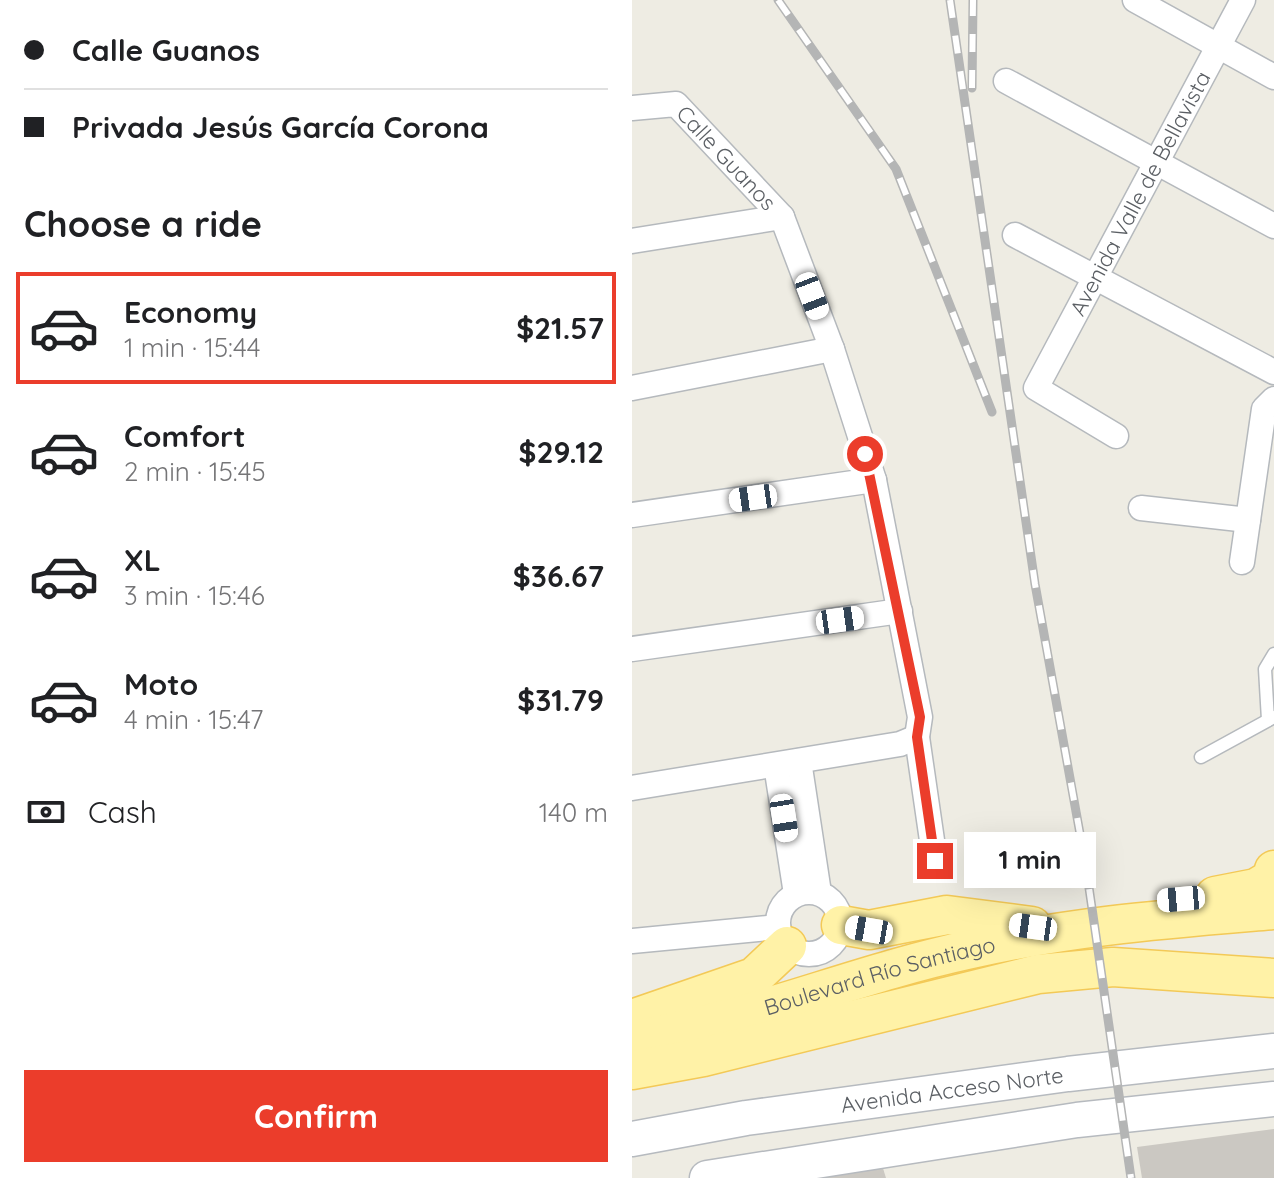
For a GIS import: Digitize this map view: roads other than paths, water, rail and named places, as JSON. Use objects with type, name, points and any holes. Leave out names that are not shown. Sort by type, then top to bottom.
[{"type":"main road","points":[[841,925],[869,930],[947,915],[1080,927],[1152,902],[1256,888],[1271,879],[1274,870]]},
{"type":"main road","name":"Boulevard Río Santiago","points":[[632,1040],[761,1011],[964,950],[1080,927],[1274,910]]},
{"type":"main road","points":[[632,1019],[754,977],[782,936]]},
{"type":"main road","name":"Boulevard Río Santiago","points":[[632,1070],[703,1057],[1038,974],[1113,967],[1274,978]]},
{"type":"main road","name":"Avenida Acceso Norte","points":[[632,1139],[746,1118],[1068,1074],[1274,1051]]},
{"type":"main road","points":[[707,1178],[1077,1120],[1274,1099]]},
{"type":"street","points":[[1135,0],[1274,77]]},
{"type":"street","name":"Avenida Valle de Bellavista","points":[[1116,436],[1036,388],[1243,0]]},
{"type":"street","points":[[1006,81],[1274,226]]},
{"type":"street","name":"Calle Guanos","points":[[632,108],[676,104],[782,217],[832,349],[874,480],[920,717],[917,737],[935,861]]},
{"type":"street","points":[[632,241],[782,217]]},
{"type":"street","points":[[1015,235],[1274,372]]},
{"type":"street","points":[[632,388],[832,349]]},
{"type":"street","points":[[1242,562],[1269,404]]},
{"type":"street","points":[[632,515],[874,480]]},
{"type":"street","points":[[1141,508],[1248,520]]},
{"type":"street","points":[[632,649],[900,611]]},
{"type":"street","points":[[632,788],[900,744],[917,737]]},
{"type":"street","points":[[787,763],[808,893]]},
{"type":"street","points":[[808,893],[836,906],[841,925],[833,944],[816,954],[796,952],[782,936],[782,907],[808,893]]},
{"type":"street","points":[[632,941],[782,936]]},
{"type":"lane","points":[[1201,757],[1271,719],[1265,669],[1274,654]]},
{"type":"railway","points":[[778,0],[896,169],[992,412]]},
{"type":"railway","points":[[950,0],[1035,584],[1086,867],[1131,1178]]},
{"type":"railway","points":[[972,88],[973,0]]}]
